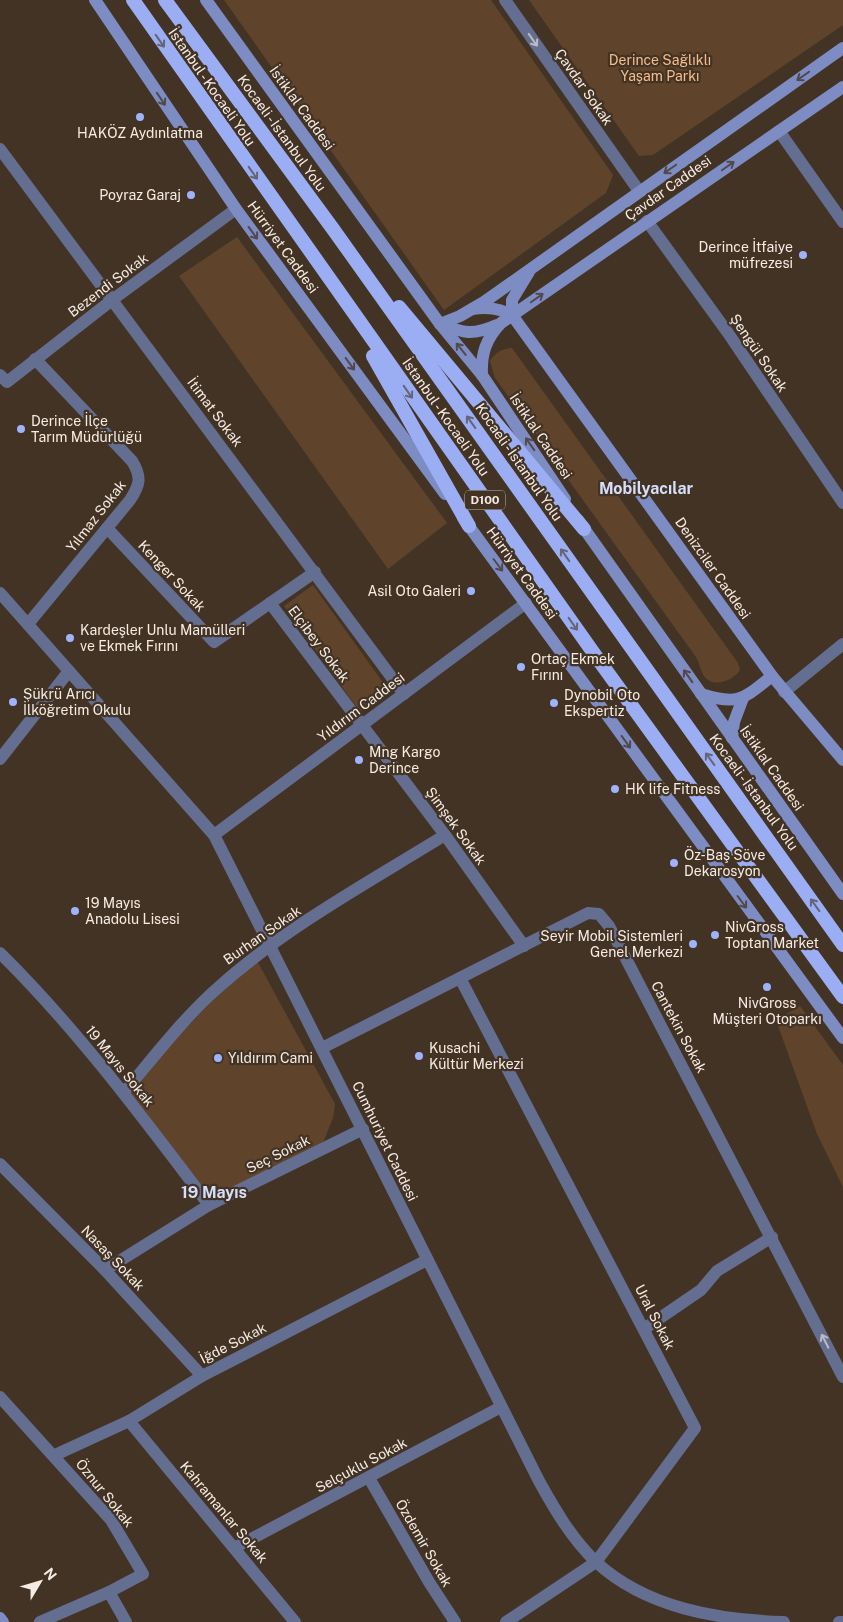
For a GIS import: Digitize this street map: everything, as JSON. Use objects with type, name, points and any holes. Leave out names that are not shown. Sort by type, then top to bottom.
[{"type":"highway","name":"İstanbul - Kocaeli Yolu","points":[[133,0],[344,302],[600,662],[843,997]]},
{"type":"highway","name":"Kocaeli - İstanbul Yolu","points":[[165,0],[333,229],[843,945]]},
{"type":"highway","points":[[333,229],[584,529]]},
{"type":"highway","points":[[344,302],[419,440],[469,526]]},
{"type":"main road","name":"Hürriyet Caddesi","points":[[96,0],[236,209],[843,1038]]},
{"type":"main road","name":"İstiklal Caddesi","points":[[206,0],[440,324],[482,375],[584,529],[843,894]]},
{"type":"main road","name":"Çavdar Caddesi","points":[[440,324],[472,309],[843,48]]},
{"type":"main road","name":"Çavdar Caddesi","points":[[440,324],[465,333],[482,332],[501,323],[843,87]]},
{"type":"main road","name":"Çavdar Caddesi","points":[[512,315],[512,300],[534,265]]},
{"type":"main road","name":"Çavdar Caddesi","points":[[472,309],[486,307],[500,309],[512,315]]},
{"type":"main road","name":"Denizciler Caddesi","points":[[512,315],[772,676],[843,760]]},
{"type":"main road","name":"Çavdar Caddesi","points":[[482,375],[481,362],[486,344],[489,336],[501,323]]},
{"type":"main road","points":[[701,694],[731,701],[743,698],[772,676]]},
{"type":"main road","points":[[732,738],[734,722],[743,698]]},
{"type":"main road","points":[[0,1618],[3,1622]]},
{"type":"street","name":"Çavdar Sokak","points":[[505,0],[639,191]]},
{"type":"street","points":[[778,131],[843,222]]},
{"type":"street","name":"İtimat Sokak","points":[[0,149],[404,694]]},
{"type":"street","name":"Bezendi Sokak","points":[[0,375],[7,382],[112,300],[236,209]]},
{"type":"street","name":"Şengül Sokak","points":[[647,221],[728,333],[843,503]]},
{"type":"street","name":"Yılmaz Sokak","points":[[28,624],[107,528],[140,484],[137,470],[132,461],[35,359]]},
{"type":"street","name":"Kenger Sokak","points":[[107,528],[214,642],[315,572]]},
{"type":"street","name":"Cumhuriyet Caddesi","points":[[0,593],[214,835],[271,944],[427,1260],[556,1512],[596,1562],[632,1588],[675,1606],[705,1614],[784,1622]]},
{"type":"street","name":"Yıldırım Caddesi","points":[[214,835],[526,603]]},
{"type":"street","name":"Elçibey Sokak","points":[[270,604],[361,726]]},
{"type":"street","points":[[784,692],[843,644]]},
{"type":"street","points":[[0,759],[69,671]]},
{"type":"street","name":"Şimşek Sokak","points":[[361,726],[445,834],[524,946]]},
{"type":"street","name":"Burhan Sokak","points":[[124,1092],[202,1002],[271,944],[445,834]]},
{"type":"street","name":"Cantekin Sokak","points":[[322,1048],[588,913],[599,914],[604,918],[772,1237],[843,1377]]},
{"type":"street","name":"19 Mayıs Sokak","points":[[0,953],[68,1026],[124,1092],[209,1205]]},
{"type":"street","name":"Ural Sokak","points":[[460,978],[695,1428],[596,1562],[506,1622]]},
{"type":"street","name":"Seç Sokak","points":[[105,1270],[209,1205],[363,1129]]},
{"type":"street","name":"Nasaş Sokak","points":[[0,1164],[105,1270],[202,1376]]},
{"type":"street","points":[[644,1329],[701,1290],[717,1271],[772,1237]]},
{"type":"street","name":"İğde Sokak","points":[[55,1455],[129,1421],[202,1376],[427,1260]]},
{"type":"street","name":"Öznur Sokak","points":[[0,1397],[55,1455],[111,1520],[143,1574],[109,1592],[40,1622]]},
{"type":"street","name":"Selçuklu Sokak","points":[[234,1548],[502,1407]]},
{"type":"street","name":"Kahramanlar Sokak","points":[[129,1421],[295,1622]]},
{"type":"street","name":"Özdemir Sokak","points":[[369,1478],[429,1582],[455,1622]]},
{"type":"street","points":[[109,1592],[126,1622]]},
{"type":"green space","points":[[224,0],[491,0],[613,175],[606,193],[444,310]]},
{"type":"green space","name":"Derince Sağlıklı Yaşam Parkı","points":[[529,0],[843,0],[843,25],[653,155],[639,156]]},
{"type":"green space","points":[[237,237],[447,523],[388,569],[179,276]]},
{"type":"green space","points":[[512,348],[738,663],[740,670],[733,677],[723,682],[713,682],[704,676],[696,657],[495,378],[490,361],[499,352]]},
{"type":"green space","points":[[313,585],[389,691],[360,712],[284,606]]},
{"type":"green space","points":[[255,957],[335,1104],[333,1118],[320,1150],[209,1205],[124,1092]]},
{"type":"green space","points":[[800,1006],[843,1065],[843,1187],[817,1134],[776,1020]]},
{"type":"place","name":"HAKÖZ Aydınlatma","points":[[140,117]]},
{"type":"place","name":"Poyraz Garaj","points":[[191,195]]},
{"type":"place","name":"Derince İtfaiye müfrezesi","points":[[803,255]]},
{"type":"place","name":"Derince İlçe Tarım Müdürlüğü","points":[[21,429]]},
{"type":"place","name":"Asil Oto Galeri","points":[[471,591]]},
{"type":"place","name":"Kardeşler Unlu Mamülleri ve Ekmek Fırını","points":[[70,638]]},
{"type":"place","name":"Ortaç Ekmek Fırını","points":[[521,667]]},
{"type":"place","name":"Şükrü Arıcı İlköğretim Okulu","points":[[13,702]]},
{"type":"place","name":"Dynobil Oto Ekspertiz","points":[[554,703]]},
{"type":"place","name":"Mng Kargo Derince","points":[[359,760]]},
{"type":"place","name":"HK life Fitness","points":[[615,789]]},
{"type":"place","name":"Öz-Baş Söve Dekarosyon","points":[[674,863]]},
{"type":"place","name":"19 Mayıs Anadolu Lisesi","points":[[75,911]]},
{"type":"place","name":"NivGross Toptan Market","points":[[715,935]]},
{"type":"place","name":"Seyir Mobil Sistemleri Genel Merkezi","points":[[693,944]]},
{"type":"place","name":"NivGross Müşteri Otoparkı","points":[[767,987]]},
{"type":"place","name":"Kusachi Kültür Merkezi","points":[[419,1056]]},
{"type":"place","name":"Yıldırım Cami","points":[[218,1058]]},
{"type":"district","name":"Mobilyacılar","points":[[646,488]]},
{"type":"district","name":"19 Mayıs","points":[[214,1192]]}]
